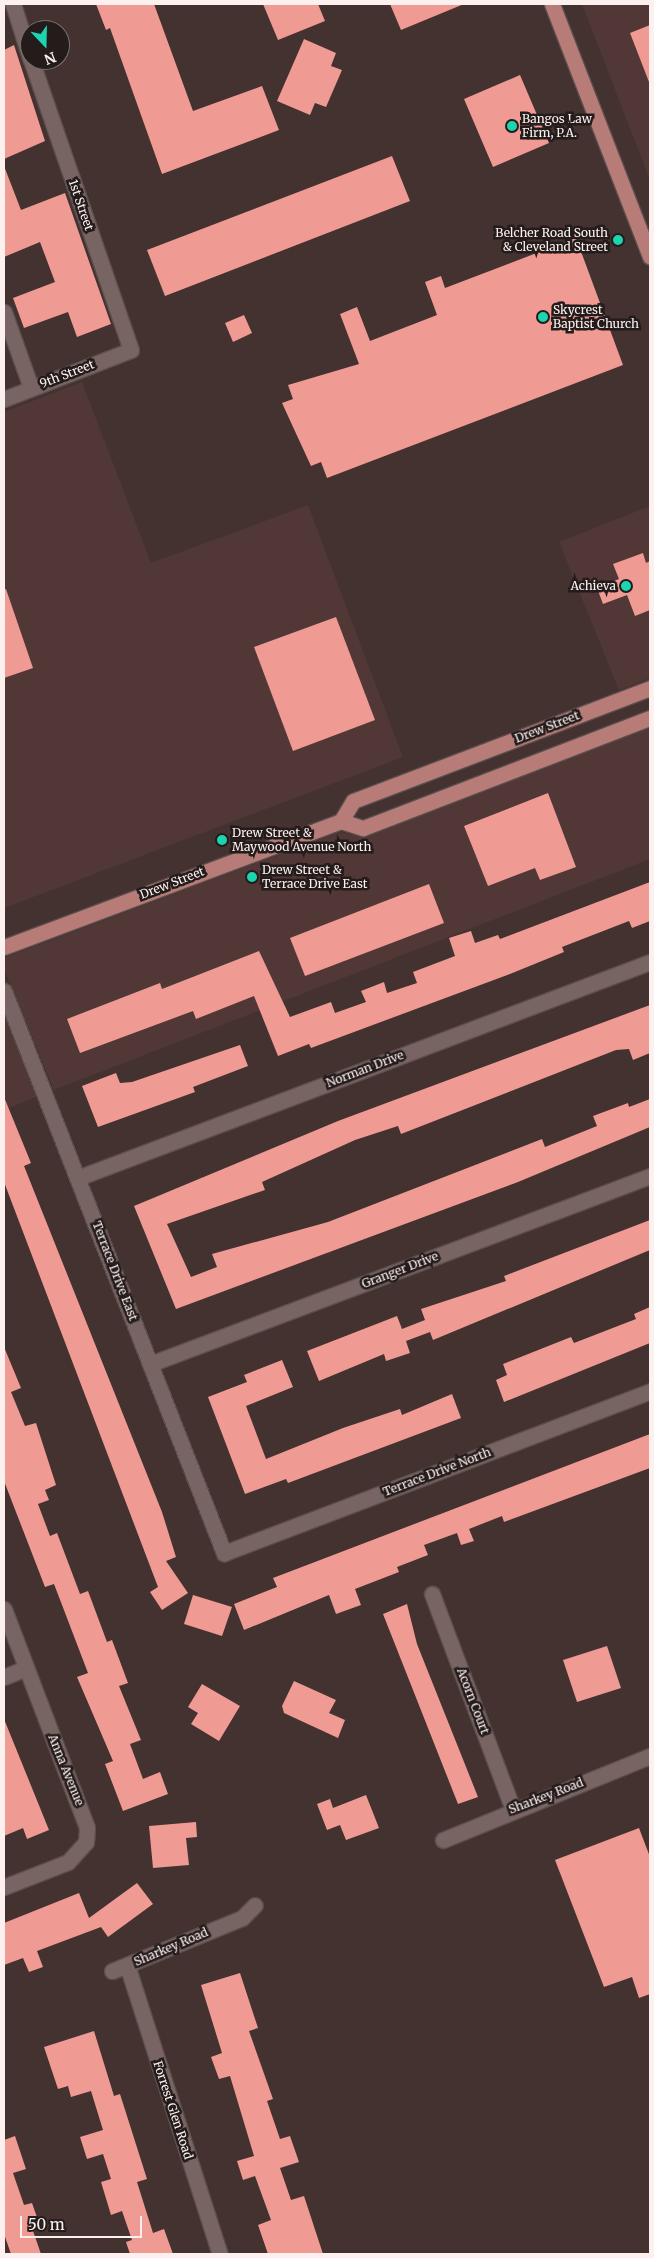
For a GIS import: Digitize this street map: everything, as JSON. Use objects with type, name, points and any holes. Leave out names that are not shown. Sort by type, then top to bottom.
[{"type":"main road","points":[[552,4],[650,257]]},
{"type":"main road","name":"Drew Street","points":[[4,948],[341,821],[353,801],[650,688]]},
{"type":"main road","points":[[341,821],[363,828],[650,718]]},
{"type":"street","name":"1st Street","points":[[13,4],[20,27]]},
{"type":"street","name":"1st Street","points":[[34,70],[131,350]]},
{"type":"street","points":[[4,312],[31,388]]},
{"type":"street","name":"9th Street","points":[[4,399],[131,350]]},
{"type":"street","name":"Norman Drive","points":[[80,1177],[650,962]]},
{"type":"street","name":"Terrace Drive East","points":[[4,991],[80,1177],[150,1364],[224,1553]]},
{"type":"street","name":"Granger Drive","points":[[150,1364],[650,1176]]},
{"type":"street","name":"Terrace Drive North","points":[[224,1553],[650,1391]]},
{"type":"street","name":"Acorn Court","points":[[432,1594],[513,1809]]},
{"type":"street","name":"Anna Avenue","points":[[4,1609],[84,1815],[86,1842],[68,1862],[4,1886]]},
{"type":"street","points":[[4,1677],[26,1668]]},
{"type":"street","name":"Sharkey Road","points":[[443,1840],[513,1809],[650,1756]]},
{"type":"street","name":"Sharkey Road","points":[[112,1971],[242,1918],[255,1905]]},
{"type":"street","name":"Forrest Glen Road","points":[[127,1965],[220,2254]]},
{"type":"shaded area","points":[[582,4],[650,4],[650,180]]},
{"type":"shaded area","points":[[82,382],[151,563],[308,505],[403,757],[4,908],[4,412]]},
{"type":"shaded area","points":[[650,506],[650,678],[619,690],[559,542]]},
{"type":"shaded area","points":[[650,728],[650,859],[54,1090],[4,969],[4,958],[340,832],[366,837]]},
{"type":"shaded area","points":[[4,1013],[38,1096],[4,1110]]},
{"type":"building","points":[[96,4],[154,4],[193,111],[262,86],[279,130],[162,174],[110,28],[106,30]]},
{"type":"building","points":[[263,4],[318,4],[325,21],[278,40]]},
{"type":"building","points":[[390,4],[464,4],[401,30]]},
{"type":"building","points":[[650,25],[650,81],[649,82],[630,33]]},
{"type":"building","points":[[304,39],[336,53],[331,66],[342,70],[326,107],[315,103],[310,115],[277,101]]},
{"type":"building","points":[[14,45],[20,70],[22,70],[45,141],[4,159],[4,50]]},
{"type":"building","points":[[520,75],[549,143],[493,167],[464,99]]},
{"type":"building","points":[[392,156],[410,201],[165,296],[147,250]]},
{"type":"building","points":[[4,166],[21,210],[65,193],[111,324],[77,337],[68,312],[24,328],[13,298],[55,282],[40,242],[4,257]]},
{"type":"building","points":[[576,238],[623,365],[327,478],[321,462],[311,466],[282,403],[293,399],[288,385],[359,364],[340,314],[357,307],[370,341],[437,315],[425,282],[441,276],[445,288]]},
{"type":"building","points":[[244,315],[252,333],[233,342],[225,323]]},
{"type":"building","name":"Achieva","points":[[643,553],[646,563],[650,561],[650,610],[635,616],[627,595],[603,604],[597,588],[619,579],[613,564]]},
{"type":"building","points":[[6,589],[33,668],[4,678],[4,590]]},
{"type":"building","points":[[336,617],[375,720],[293,751],[254,647]]},
{"type":"building","points":[[548,793],[576,867],[540,880],[535,868],[488,886],[464,826]]},
{"type":"building","points":[[650,882],[650,921],[632,928],[629,921],[562,947],[564,952],[510,974],[311,1048],[309,1044],[278,1056],[254,996],[196,1019],[193,1011],[80,1053],[67,1019],[160,983],[162,989],[259,951],[290,1017],[331,1002],[335,1013],[366,1002],[361,991],[384,982],[387,993],[417,983],[413,972],[455,956],[449,938],[471,931],[475,943],[498,935],[500,939]]},
{"type":"building","points":[[429,884],[444,923],[305,976],[290,938]]},
{"type":"building","points":[[650,1005],[650,1053],[633,1060],[629,1049],[616,1050],[401,1134],[398,1126],[355,1140],[262,1182],[265,1190],[167,1224],[191,1277],[217,1267],[212,1254],[328,1222],[542,1139],[545,1147],[597,1126],[593,1116],[628,1103],[629,1107],[650,1099],[650,1127],[518,1182],[176,1309],[134,1206],[338,1121]]},
{"type":"building","points":[[240,1045],[248,1066],[193,1087],[195,1092],[98,1127],[82,1086],[116,1073],[120,1083],[132,1082]]},
{"type":"building","points":[[4,1097],[31,1163],[24,1166],[162,1512],[176,1557],[166,1561],[188,1593],[162,1610],[150,1592],[158,1587],[4,1182]]},
{"type":"building","points":[[650,1220],[650,1250],[433,1340],[430,1332],[406,1341],[410,1353],[386,1361],[384,1354],[319,1381],[307,1351],[397,1316],[402,1329],[425,1320],[421,1309],[506,1281],[504,1276]]},
{"type":"building","points":[[650,1307],[650,1343],[504,1402],[496,1380],[507,1375],[503,1364],[571,1337],[574,1343],[636,1319],[634,1314]]},
{"type":"building","points":[[4,1347],[21,1388],[11,1392],[25,1426],[36,1423],[56,1485],[45,1490],[49,1500],[38,1504],[50,1536],[57,1533],[80,1594],[88,1591],[107,1642],[112,1640],[128,1683],[119,1686],[141,1740],[130,1744],[143,1779],[160,1772],[168,1794],[123,1811],[105,1764],[113,1761],[77,1677],[88,1673],[54,1584],[45,1587],[4,1481]]},
{"type":"building","points":[[282,1360],[293,1387],[246,1406],[266,1459],[343,1428],[400,1409],[402,1415],[452,1394],[461,1418],[288,1483],[286,1479],[245,1494],[208,1397],[247,1382],[244,1375]]},
{"type":"building","points":[[650,1434],[650,1468],[504,1522],[502,1516],[469,1529],[474,1541],[461,1545],[457,1533],[424,1545],[428,1555],[397,1567],[399,1572],[355,1589],[361,1605],[336,1614],[329,1595],[244,1630],[234,1604],[277,1587],[273,1578]]},
{"type":"building","points":[[193,1595],[232,1607],[222,1636],[184,1624]]},
{"type":"building","points":[[407,1604],[417,1644],[478,1797],[458,1804],[383,1614]]},
{"type":"building","points":[[607,1646],[621,1688],[577,1702],[563,1660]]},
{"type":"building","points":[[294,1681],[336,1700],[329,1713],[345,1720],[338,1738],[284,1713],[282,1706]]},
{"type":"building","points":[[202,1684],[240,1706],[219,1741],[191,1724],[198,1713],[188,1707]]},
{"type":"building","points":[[4,1719],[49,1830],[27,1839],[23,1828],[4,1836]]},
{"type":"building","points":[[366,1795],[379,1828],[346,1840],[340,1825],[327,1830],[317,1804],[330,1799],[333,1808]]},
{"type":"building","points":[[196,1822],[197,1837],[186,1838],[189,1865],[153,1868],[149,1826]]},
{"type":"building","points":[[639,1828],[650,1857],[650,1994],[639,1998],[632,1977],[604,1987],[555,1860]]},
{"type":"building","points":[[137,1883],[153,1904],[108,1937],[101,1927],[37,1951],[43,1967],[29,1972],[23,1958],[4,1965],[4,1923],[79,1893],[89,1918]]},
{"type":"building","points":[[240,1973],[258,2028],[249,2031],[273,2099],[267,2101],[280,2139],[290,2136],[299,2162],[280,2168],[291,2200],[304,2196],[323,2254],[268,2254],[258,2225],[271,2220],[255,2176],[243,2180],[237,2161],[254,2156],[230,2076],[219,2079],[211,2057],[222,2053],[201,1985]]},
{"type":"building","points":[[94,2031],[114,2096],[120,2094],[147,2179],[137,2182],[153,2233],[164,2229],[173,2254],[130,2254],[126,2242],[132,2240],[122,2211],[111,2215],[101,2182],[111,2179],[103,2154],[87,2159],[80,2137],[103,2130],[91,2091],[71,2097],[68,2086],[58,2089],[44,2047]]},
{"type":"building","points":[[15,2136],[26,2169],[13,2173],[24,2205],[32,2203],[39,2223],[31,2225],[41,2254],[11,2254],[4,2234],[4,2140]]},
{"type":"place","name":"Bangos Law Firm, P.A.","points":[[512,126]]},
{"type":"place","name":"Belcher Road South & Cleveland Street","points":[[618,240]]},
{"type":"place","name":"Skycrest Baptist Church","points":[[543,317]]},
{"type":"place","name":"Achieva","points":[[626,586]]},
{"type":"place","name":"Drew Street & Maywood Avenue North","points":[[222,840]]},
{"type":"place","name":"Drew Street & Terrace Drive East","points":[[252,877]]}]
